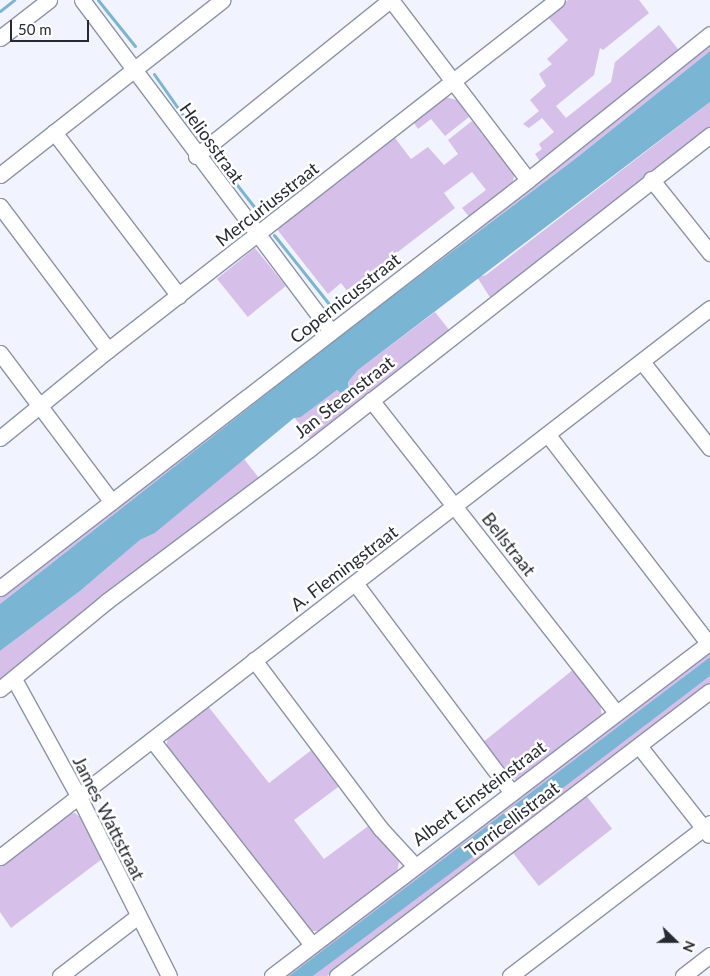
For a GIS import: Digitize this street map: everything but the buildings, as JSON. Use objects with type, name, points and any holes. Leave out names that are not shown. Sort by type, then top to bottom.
[{"type":"street","points":[[0,38],[49,0]]},
{"type":"street","name":"Heliosstraat","points":[[82,0],[135,68],[196,156],[331,332]]},
{"type":"street","points":[[0,174],[222,0]]},
{"type":"street","points":[[196,156],[391,0],[528,180]]},
{"type":"street","name":"Mercuriusstraat","points":[[0,438],[108,350],[557,0]]},
{"type":"street","name":"Copernicusstraat","points":[[0,588],[528,180],[710,34]]},
{"type":"street","points":[[54,132],[179,296]]},
{"type":"street","name":"Jan Steenstraat","points":[[0,689],[107,601],[370,400],[651,179],[710,135]]},
{"type":"street","points":[[651,179],[710,253]]},
{"type":"street","points":[[0,206],[108,350]]},
{"type":"street","name":"A. Flemingstraat","points":[[0,857],[643,363],[710,308]]},
{"type":"street","points":[[0,353],[112,502]]},
{"type":"street","points":[[643,363],[710,448]]},
{"type":"street","name":"Bellstraat","points":[[370,400],[456,506],[616,713]]},
{"type":"street","points":[[548,435],[709,642]]},
{"type":"street","points":[[355,583],[512,793]]},
{"type":"street","name":"Albert Einsteinstraat","points":[[272,976],[709,642]]},
{"type":"street","points":[[254,660],[381,829],[414,866]]},
{"type":"street","name":"James Wattstraat","points":[[14,679],[79,797],[169,976]]},
{"type":"street","name":"Torricellistraat","points":[[337,976],[710,691]]},
{"type":"street","points":[[152,740],[312,945]]},
{"type":"street","points":[[510,976],[708,829],[639,746]]},
{"type":"street","points":[[60,976],[138,916]]},
{"type":"street","points":[[683,976],[710,955]]},
{"type":"shaded area","points":[[568,0],[639,0],[649,13],[603,50],[600,48],[594,75],[556,106],[566,118],[611,82],[615,62],[659,25],[681,53],[542,164],[535,154],[542,149],[539,144],[554,132],[542,118],[529,128],[523,124],[539,111],[530,100],[546,86],[539,74],[552,64],[547,59],[568,40],[547,16]]},
{"type":"shaded area","points":[[710,43],[710,51],[575,159],[349,329],[0,604],[0,594]]},
{"type":"shaded area","points":[[445,97],[457,100],[469,117],[445,136],[431,119],[418,129],[414,123]]},
{"type":"shaded area","points":[[710,102],[710,130],[491,299],[477,277],[486,275]]},
{"type":"shaded area","points":[[472,121],[514,175],[513,183],[470,218],[462,208],[486,190],[472,172],[444,193],[455,208],[347,291],[341,283],[328,294],[276,228],[395,138],[411,159],[428,147],[444,165],[458,154],[448,140]]},
{"type":"shaded area","points":[[255,248],[286,286],[248,317],[217,279]]},
{"type":"shaded area","points":[[435,312],[450,331],[311,440],[294,417],[301,417],[337,390],[346,397],[351,390],[348,382],[358,370]]},
{"type":"shaded area","points":[[244,459],[259,478],[0,682],[0,651],[80,591],[140,540],[155,533]]},
{"type":"shaded area","points":[[710,650],[710,657],[447,858],[289,976],[280,976]]},
{"type":"shaded area","points":[[574,669],[600,703],[602,716],[521,780],[510,778],[482,743]]},
{"type":"shaded area","points":[[710,676],[710,685],[460,876],[327,976],[313,976]]},
{"type":"shaded area","points":[[207,705],[269,783],[314,748],[342,784],[294,820],[324,859],[371,824],[400,858],[397,872],[321,931],[310,931],[166,750],[168,736]]},
{"type":"shaded area","points":[[585,794],[612,829],[539,886],[512,851]]},
{"type":"shaded area","points":[[75,813],[80,817],[102,859],[11,928],[0,912],[0,865],[68,814]]},
{"type":"water","points":[[710,51],[710,102],[358,370],[348,382],[350,395],[346,397],[337,390],[301,417],[294,418],[155,533],[140,540],[80,591],[0,651],[0,604],[349,329],[575,159]]},
{"type":"water","points":[[710,657],[710,676],[455,870],[313,976],[289,976]]},
{"type":"waterway","points":[[0,11],[14,0]]},
{"type":"waterway","points":[[98,0],[135,46]]},
{"type":"waterway","points":[[154,74],[199,138]]},
{"type":"waterway","points":[[212,153],[259,213]]},
{"type":"waterway","points":[[274,235],[333,309]]}]
